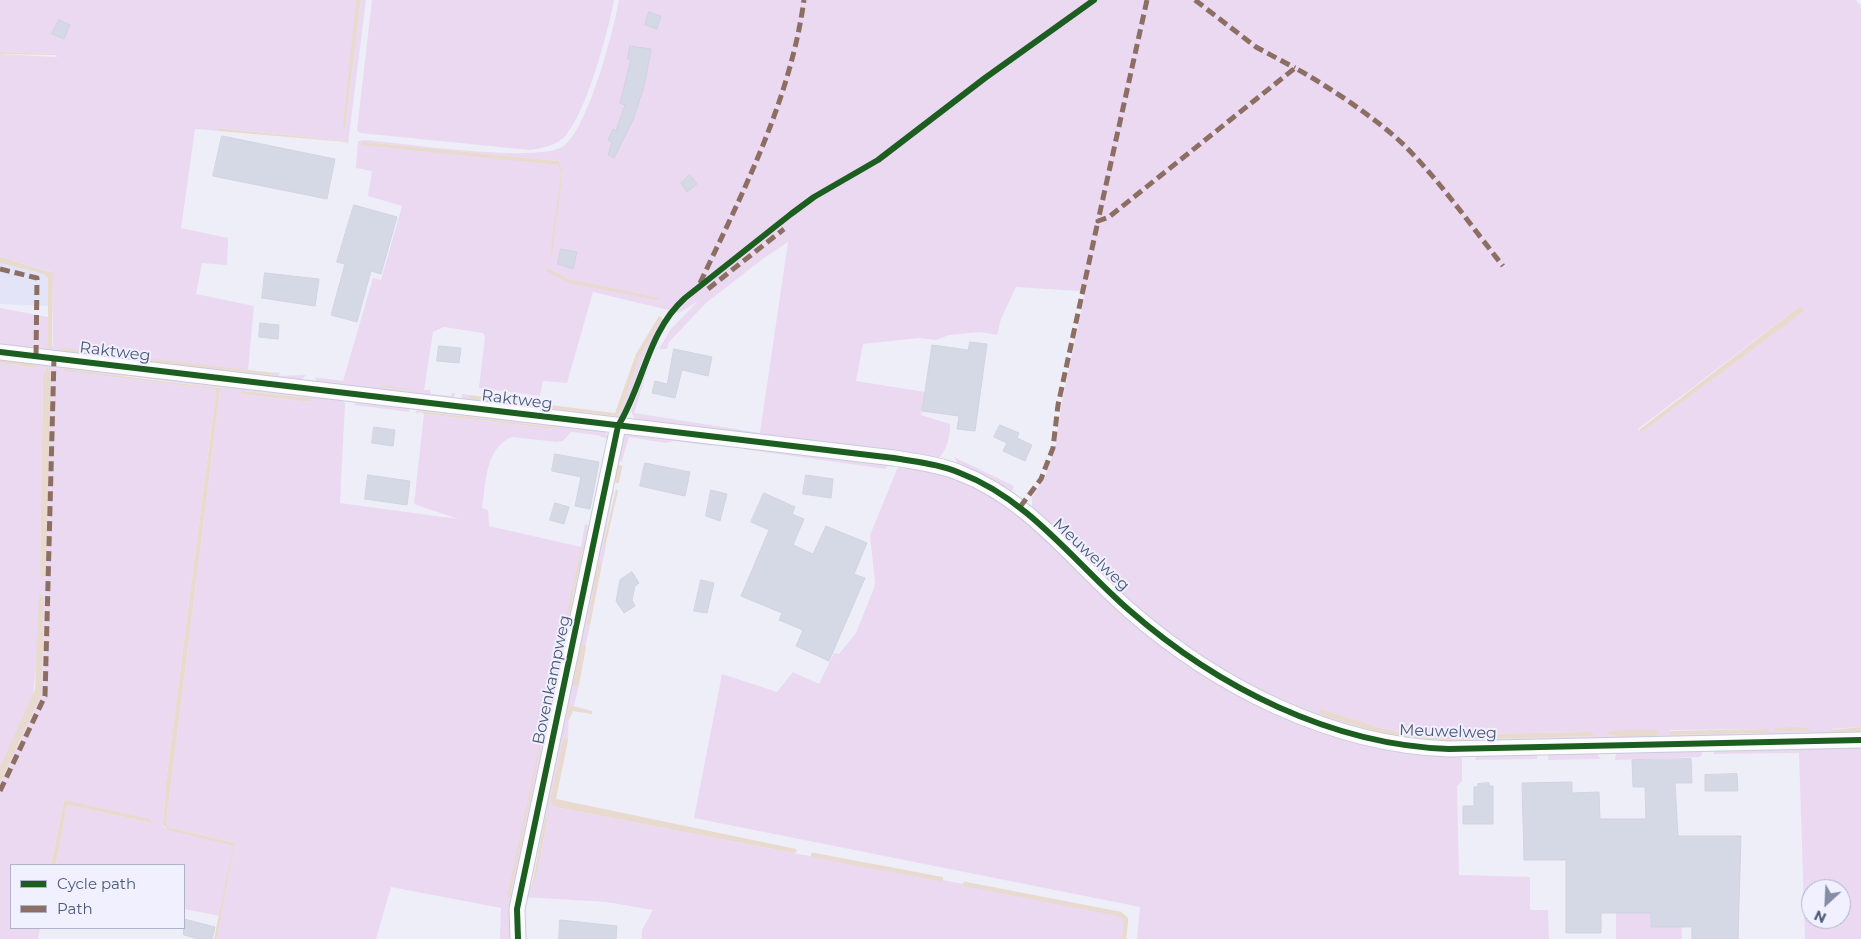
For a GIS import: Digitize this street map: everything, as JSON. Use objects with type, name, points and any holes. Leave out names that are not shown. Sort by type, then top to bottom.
[{"type":"street","name":"Raktweg","points":[[0,352],[929,464],[960,473],[993,488],[1020,507]]},
{"type":"street","name":"Bovenkampweg","points":[[518,939],[517,910],[618,426]]},
{"type":"street","name":"Meuwelweg","points":[[1020,507],[1130,610],[1202,665],[1256,696],[1348,734],[1398,746],[1449,749],[1861,740]]},
{"type":"shaded area","points":[[0,0],[356,0],[345,127],[361,0],[366,0],[348,144],[344,141],[220,128],[219,131],[195,129],[181,228],[228,238],[227,265],[202,263],[196,294],[254,306],[248,370],[60,349],[274,375],[274,372],[280,373],[279,376],[306,375],[298,384],[0,348],[0,308],[48,317],[48,347],[53,346],[53,273],[0,257],[0,54],[57,57],[55,54],[0,52]]},
{"type":"shaded area","points":[[356,0],[361,0],[345,128],[343,125]]},
{"type":"shaded area","points":[[372,0],[614,0],[607,32],[579,114],[562,139],[555,143],[530,150],[360,133],[357,130]]},
{"type":"shaded area","points":[[619,0],[1856,0],[1861,6],[1861,727],[1831,729],[1861,737],[1397,742],[1288,708],[1167,637],[1032,512],[1032,497],[1045,477],[1055,449],[1061,406],[1085,294],[1079,291],[1016,287],[1001,319],[997,335],[980,332],[949,335],[936,340],[919,338],[863,344],[856,381],[925,392],[921,415],[950,424],[947,444],[943,453],[936,461],[636,423],[631,410],[649,365],[634,413],[760,433],[788,242],[706,303],[669,342],[667,349],[659,349],[671,329],[698,301],[679,313],[676,312],[656,340],[673,311],[593,292],[567,383],[543,381],[540,396],[479,388],[485,337],[483,333],[444,327],[433,332],[424,390],[430,390],[431,394],[451,396],[452,393],[455,393],[452,402],[317,383],[315,377],[343,381],[373,278],[381,280],[402,206],[368,196],[372,171],[356,168],[358,141],[365,140],[497,153],[547,151],[562,147],[571,138],[581,122],[590,102]],"holes":[[[361,143],[559,161],[563,171],[551,255],[561,172],[558,165]],[[1800,306],[1803,311],[1641,433],[1638,429]],[[1320,709],[1384,729],[1413,735],[1591,732],[1595,736],[1445,740],[1411,738]],[[1767,729],[1768,733],[1670,735],[1669,730]],[[1657,730],[1656,736],[1611,736]]]},
{"type":"shaded area","points":[[0,52],[55,54],[58,55],[0,54]]},
{"type":"shaded area","points":[[219,128],[344,141],[346,142],[219,131]]},
{"type":"shaded area","points":[[362,142],[559,161],[563,171],[552,255],[550,254],[561,172],[558,165],[361,145]]},
{"type":"shaded area","points":[[0,244],[56,257],[49,306],[0,304]]},
{"type":"shaded area","points":[[0,257],[53,273],[52,348],[48,347],[48,278],[44,274],[0,263]]},
{"type":"shaded area","points":[[547,268],[568,279],[660,298],[657,300],[569,283],[546,271]]},
{"type":"shaded area","points":[[1800,306],[1804,311],[1641,433],[1639,430]]},
{"type":"shaded area","points":[[659,316],[661,317],[660,321],[640,356],[621,410],[616,416],[469,399],[469,395],[615,413],[636,354]]},
{"type":"shaded area","points":[[661,317],[663,320],[643,358],[624,413],[618,420],[462,399],[462,394],[469,395],[469,399],[616,416],[621,410],[640,356]]},
{"type":"shaded area","points":[[60,349],[275,373],[273,375],[66,352]]},
{"type":"shaded area","points":[[0,357],[341,398],[345,404],[340,503],[458,519],[414,504],[424,414],[556,429],[554,427],[420,411],[415,413],[419,407],[605,431],[608,439],[597,435],[571,432],[563,441],[557,442],[512,437],[496,449],[486,477],[482,508],[488,510],[489,526],[581,547],[585,524],[592,528],[512,939],[500,939],[501,908],[391,887],[376,939],[217,939],[235,843],[168,827],[166,824],[220,390],[226,389],[136,377],[64,371],[214,389],[216,392],[166,782],[163,827],[233,846],[220,916],[185,909],[185,864],[56,864],[67,805],[152,823],[64,800],[51,864],[10,864],[10,929],[40,929],[38,939],[0,939],[0,783],[42,693],[44,596],[43,594],[33,697],[0,766],[0,363],[33,368],[35,364],[0,360]],"holes":[[[46,367],[51,372],[45,578],[40,575],[43,376]],[[245,391],[311,398],[309,402],[242,394]],[[581,548],[583,548],[546,726],[544,725]]]},
{"type":"shaded area","points":[[0,360],[36,365],[34,368],[0,363]]},
{"type":"shaded area","points":[[46,367],[51,372],[46,576],[43,578],[40,575],[43,376]]},
{"type":"shaded area","points":[[65,369],[226,389],[220,390],[166,824],[168,827],[235,843],[217,939],[214,939],[233,846],[169,830],[163,825],[166,782],[216,392],[214,389],[64,371]]},
{"type":"shaded area","points":[[382,385],[421,391],[381,387]]},
{"type":"shaded area","points":[[243,391],[312,399],[309,402],[242,394]]},
{"type":"shaded area","points":[[359,399],[407,405],[410,412],[354,405]]},
{"type":"shaded area","points":[[419,411],[554,427],[556,429],[424,414]]},
{"type":"shaded area","points":[[626,433],[712,441],[712,446],[675,441],[665,443],[629,437],[623,462],[617,460],[622,438]]},
{"type":"shaded area","points":[[749,446],[887,465],[886,469],[743,449]]},
{"type":"shaded area","points":[[954,457],[1014,486],[1011,494],[960,468]]},
{"type":"shaded area","points":[[902,465],[947,473],[1010,505],[1122,609],[1286,714],[1459,753],[1462,760],[1462,781],[1457,786],[1459,875],[1530,877],[1530,910],[1548,910],[1549,939],[1137,939],[1140,907],[694,818],[722,674],[777,692],[793,672],[819,684],[834,653],[839,654],[856,633],[874,588],[870,535],[898,467]]},
{"type":"shaded area","points":[[610,489],[614,490],[603,545],[606,546],[588,626],[590,625],[577,686],[579,685],[574,706],[569,705],[568,741],[564,735],[551,804],[555,807],[793,853],[1118,912],[1127,919],[1124,939],[642,939],[642,930],[653,910],[607,902],[524,897]],"holes":[[[548,816],[537,874],[530,888],[545,817]]]},
{"type":"shaded area","points":[[616,489],[618,491],[605,547],[603,545]]},
{"type":"shaded area","points":[[581,547],[583,548],[546,726],[543,725]]},
{"type":"shaded area","points":[[598,563],[602,564],[590,625],[587,626]]},
{"type":"shaded area","points":[[39,593],[44,596],[42,693],[0,783],[0,766],[35,690]]},
{"type":"shaded area","points":[[584,644],[586,647],[579,685],[575,686],[573,684],[581,645]]},
{"type":"shaded area","points":[[569,705],[592,711],[592,714],[573,711],[569,720],[567,719]]},
{"type":"shaded area","points":[[1320,709],[1384,729],[1413,735],[1591,732],[1595,736],[1445,740],[1411,738],[1377,732],[1322,715],[1319,713]]},
{"type":"shaded area","points":[[1861,727],[1861,734],[1835,734],[1830,730]]},
{"type":"shaded area","points":[[1776,728],[1807,728],[1810,731],[1774,731]]},
{"type":"shaded area","points":[[1657,730],[1659,733],[1656,736],[1621,737],[1608,734],[1608,732]]},
{"type":"shaded area","points":[[1769,730],[1768,733],[1670,735],[1668,731]]},
{"type":"shaded area","points":[[564,735],[568,741],[556,799],[796,849],[797,852],[793,853],[555,807],[551,804],[551,797]]},
{"type":"shaded area","points":[[541,738],[510,897],[507,897]]},
{"type":"shaded area","points":[[1861,744],[1861,939],[1805,939],[1805,929],[1851,929],[1851,879],[1803,879],[1799,753],[1714,754],[1713,747]]},
{"type":"shaded area","points":[[1701,748],[1702,755],[1699,757],[1615,760],[1616,754],[1621,749]]},
{"type":"shaded area","points":[[1549,750],[1594,750],[1601,759],[1548,760]]},
{"type":"shaded area","points":[[1533,751],[1537,755],[1537,759],[1475,760],[1477,752]]},
{"type":"shaded area","points":[[64,800],[150,819],[152,823],[67,805],[56,864],[51,864]]},
{"type":"shaded area","points":[[548,816],[537,874],[531,890],[545,817]]},
{"type":"shaded area","points":[[1681,910],[1682,939],[1616,939],[1616,911]]},
{"type":"building","points":[[649,12],[661,16],[657,29],[645,25]]},
{"type":"building","points":[[59,20],[70,25],[64,39],[52,34]]},
{"type":"building","points":[[630,46],[651,49],[645,83],[633,120],[614,158],[608,155],[612,142],[608,140],[613,129],[616,131],[625,105],[620,103],[631,59],[628,59]]},
{"type":"building","points":[[222,136],[335,159],[327,199],[213,176]]},
{"type":"building","points":[[690,175],[697,184],[687,192],[681,183]]},
{"type":"building","points":[[354,205],[397,217],[381,274],[371,271],[357,322],[331,315],[345,264],[337,262]]},
{"type":"building","points":[[561,249],[577,252],[573,269],[558,264]]},
{"type":"building","points":[[265,273],[319,279],[315,306],[262,298]]},
{"type":"building","points":[[260,323],[279,325],[278,339],[259,337]]},
{"type":"building","points":[[970,342],[987,344],[975,431],[957,429],[959,416],[922,411],[932,345],[968,350]]},
{"type":"building","points":[[439,346],[461,348],[459,363],[437,361]]},
{"type":"building","points":[[674,349],[712,357],[708,376],[682,370],[675,398],[652,393],[655,381],[667,384]]},
{"type":"building","points":[[1000,425],[1019,433],[1017,438],[1032,445],[1025,461],[1003,451],[1007,443],[994,437]]},
{"type":"building","points":[[374,427],[395,430],[393,446],[372,443]]},
{"type":"building","points":[[555,454],[599,462],[590,509],[575,506],[581,477],[552,471]]},
{"type":"building","points":[[645,463],[690,472],[685,496],[640,486]]},
{"type":"building","points":[[368,475],[410,481],[407,505],[365,499]]},
{"type":"building","points":[[806,475],[833,479],[831,498],[803,494]]},
{"type":"building","points":[[711,490],[727,494],[720,521],[706,516]]},
{"type":"building","points":[[764,493],[795,507],[792,514],[804,519],[793,545],[813,554],[826,526],[867,543],[854,574],[865,578],[829,661],[796,646],[803,630],[779,620],[782,613],[741,596],[769,530],[751,522]]},
{"type":"building","points":[[555,503],[569,507],[564,524],[550,520]]},
{"type":"building","points":[[632,572],[639,583],[635,586],[632,600],[635,606],[624,613],[616,601],[620,580]]},
{"type":"building","points":[[701,580],[714,583],[707,613],[694,611]]},
{"type":"building","points":[[1691,759],[1692,783],[1675,783],[1678,836],[1741,836],[1738,939],[1692,939],[1692,927],[1651,927],[1651,913],[1601,913],[1601,933],[1566,933],[1566,860],[1524,860],[1522,783],[1572,782],[1572,793],[1599,792],[1600,819],[1646,819],[1645,787],[1633,787],[1632,760]]},
{"type":"building","points":[[1737,774],[1738,791],[1705,791],[1705,775]]},
{"type":"building","points":[[1489,783],[1489,786],[1493,786],[1493,824],[1463,824],[1463,806],[1474,806],[1474,787],[1478,787],[1478,784]]},
{"type":"building","points":[[185,919],[215,927],[212,939],[199,939],[184,935]]},
{"type":"building","points":[[560,920],[617,926],[616,939],[559,939]]},
{"type":"waterway","points":[[617,481],[620,467]]},
{"type":"waterway","points":[[813,855],[941,879]]},
{"type":"waterway","points":[[965,884],[1120,914],[1126,919],[1124,939]]},
{"type":"marked path","points":[[700,283],[748,180],[776,110],[788,74],[804,0]]},
{"type":"marked path","points":[[1147,0],[1098,221],[1109,217],[1295,68],[1352,104],[1404,145],[1443,189],[1503,266]]},
{"type":"marked path","points":[[1195,0],[1256,47],[1295,68]]},
{"type":"marked path","points":[[1020,507],[1041,479],[1053,448],[1058,405],[1098,221]]},
{"type":"marked path","points":[[708,289],[784,229]]},
{"type":"marked path","points":[[0,269],[37,278],[36,357]]},
{"type":"marked path","points":[[0,791],[45,696],[54,358]]},
{"type":"cycle path","points":[[518,939],[517,909],[618,426],[627,410],[662,326],[685,298],[791,214],[814,197],[878,160],[985,78],[1094,0]]},
{"type":"cycle path","points":[[0,352],[894,458],[944,467],[985,484],[1030,515],[1129,610],[1163,638],[1200,664],[1238,687],[1278,707],[1319,724],[1405,745],[1449,749],[1861,740]]}]
